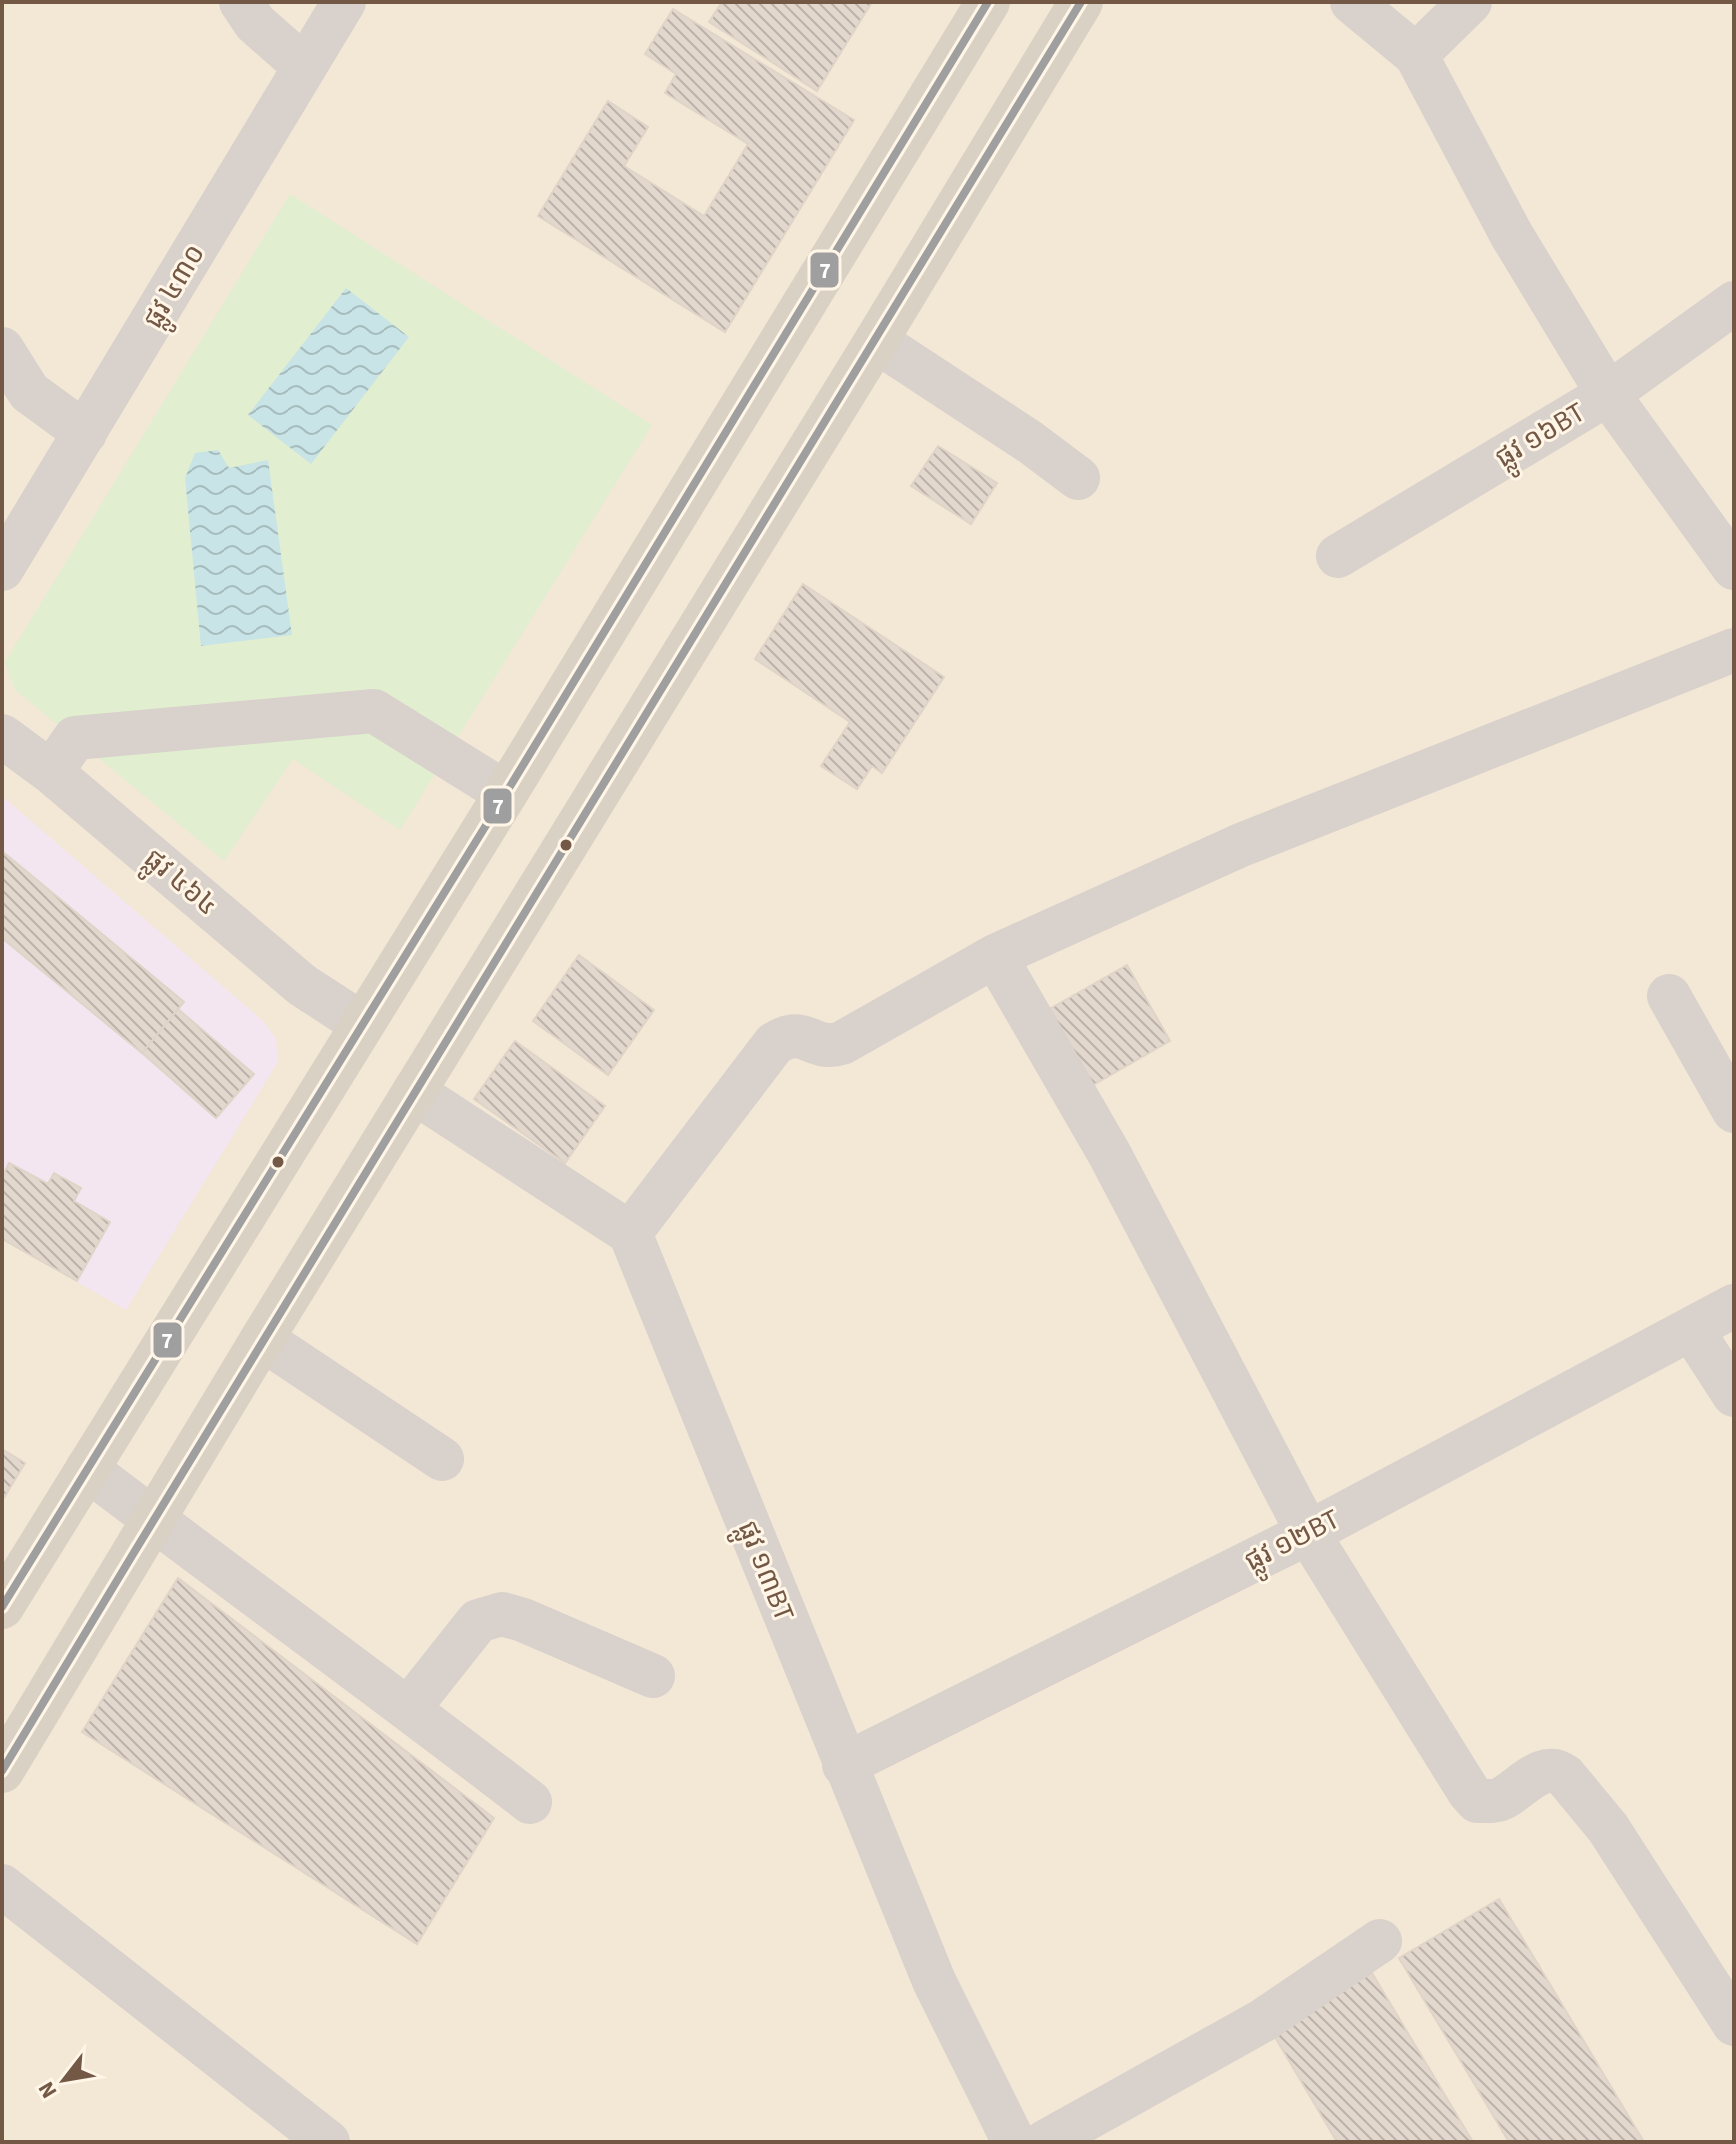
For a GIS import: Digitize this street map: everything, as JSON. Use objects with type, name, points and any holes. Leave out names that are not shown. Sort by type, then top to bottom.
[{"type":"main road","points":[[4,1599],[506,793],[988,2]]},
{"type":"main road","points":[[2,1771],[262,1339],[1081,2]]},
{"type":"street","points":[[241,2],[255,23],[305,67]]},
{"type":"street","name":"ផ្លូវ ៤៣០","points":[[2,569],[344,2]]},
{"type":"street","points":[[1352,2],[1416,55],[1511,234],[1608,394],[1734,568]]},
{"type":"street","points":[[1416,55],[1470,2]]},
{"type":"street","name":"ផ្លូវ ១៦BT","points":[[1338,556],[1608,394],[1734,303]]},
{"type":"street","points":[[876,341],[1030,442],[1078,478]]},
{"type":"street","points":[[2,349],[29,392],[85,433]]},
{"type":"street","points":[[414,1092],[630,1233],[774,1044],[785,1036],[799,1035],[822,1045],[842,1043],[995,956],[1241,845],[1734,650]]},
{"type":"street","points":[[51,772],[75,738],[374,711],[506,793]]},
{"type":"street","name":"ផ្លូវ ៤៦៤","points":[[2,736],[51,772],[302,985],[362,1024]]},
{"type":"street","points":[[995,956],[1110,1155],[1308,1533],[1477,1801],[1501,1800],[1543,1771],[1559,1771],[1565,1776],[1608,1828],[1734,2024]]},
{"type":"street","points":[[1669,996],[1734,1111]]},
{"type":"street","name":"ផ្លូវ ១៣BT","points":[[630,1233],[934,1981],[1014,2142]]},
{"type":"street","name":"ផ្លូវ ១២BT","points":[[844,1765],[1308,1533],[1734,1306]]},
{"type":"street","points":[[1692,1330],[1734,1395]]},
{"type":"street","points":[[262,1339],[442,1459]]},
{"type":"street","points":[[87,1469],[205,1560],[409,1708],[530,1802]]},
{"type":"street","points":[[409,1708],[478,1621],[502,1614],[523,1620],[653,1676]]},
{"type":"street","points":[[2,1886],[328,2142]]},
{"type":"street","points":[[1045,2142],[1262,2021],[1380,1941]]},
{"type":"shaded area","points":[[2,2],[1734,2],[1734,2142],[2,2142]]},
{"type":"shaded area","points":[[2,796],[262,1020],[276,1038],[278,1062],[126,1310],[2,1239]]},
{"type":"green space","points":[[290,194],[652,425],[400,830],[293,759],[224,861],[15,690],[5,662]]},
{"type":"water","points":[[346,288],[409,337],[311,464],[248,415]]},
{"type":"water","points":[[218,450],[229,468],[268,460],[292,635],[201,646],[185,478],[195,453]]},
{"type":"building","points":[[722,2],[872,2],[817,91],[709,22]]},
{"type":"building","points":[[673,9],[854,120],[725,332],[538,216],[608,101],[648,127],[624,166],[704,216],[748,144],[665,93],[676,74],[645,54]]},
{"type":"building","points":[[938,446],[997,483],[971,524],[911,486]]},
{"type":"building","points":[[803,584],[944,677],[882,773],[872,766],[857,789],[821,766],[850,722],[755,659]]},
{"type":"building","points":[[2,851],[184,1002],[142,1053],[2,938]]},
{"type":"building","points":[[579,955],[654,1010],[608,1075],[533,1021]]},
{"type":"building","points":[[1127,965],[1170,1041],[1081,1092],[1037,1016]]},
{"type":"building","points":[[178,1009],[254,1074],[216,1118],[142,1053]]},
{"type":"building","points":[[515,1041],[605,1106],[565,1163],[474,1099]]},
{"type":"building","points":[[9,1163],[48,1184],[54,1173],[81,1188],[74,1201],[110,1222],[77,1281],[2,1239],[2,1177]]},
{"type":"building","points":[[2,1449],[25,1463],[2,1501]]},
{"type":"building","points":[[178,1578],[494,1818],[417,1944],[82,1732]]},
{"type":"building","points":[[1499,1899],[1644,2142],[1509,2142],[1399,1958]]},
{"type":"building","points":[[1372,1973],[1473,2142],[1337,2142],[1272,2032]]},
{"type":"transit line","name":"7","points":[[2,1607],[506,793],[988,2]]},
{"type":"transit line","name":"7","points":[[2,1771],[1081,2]]}]
